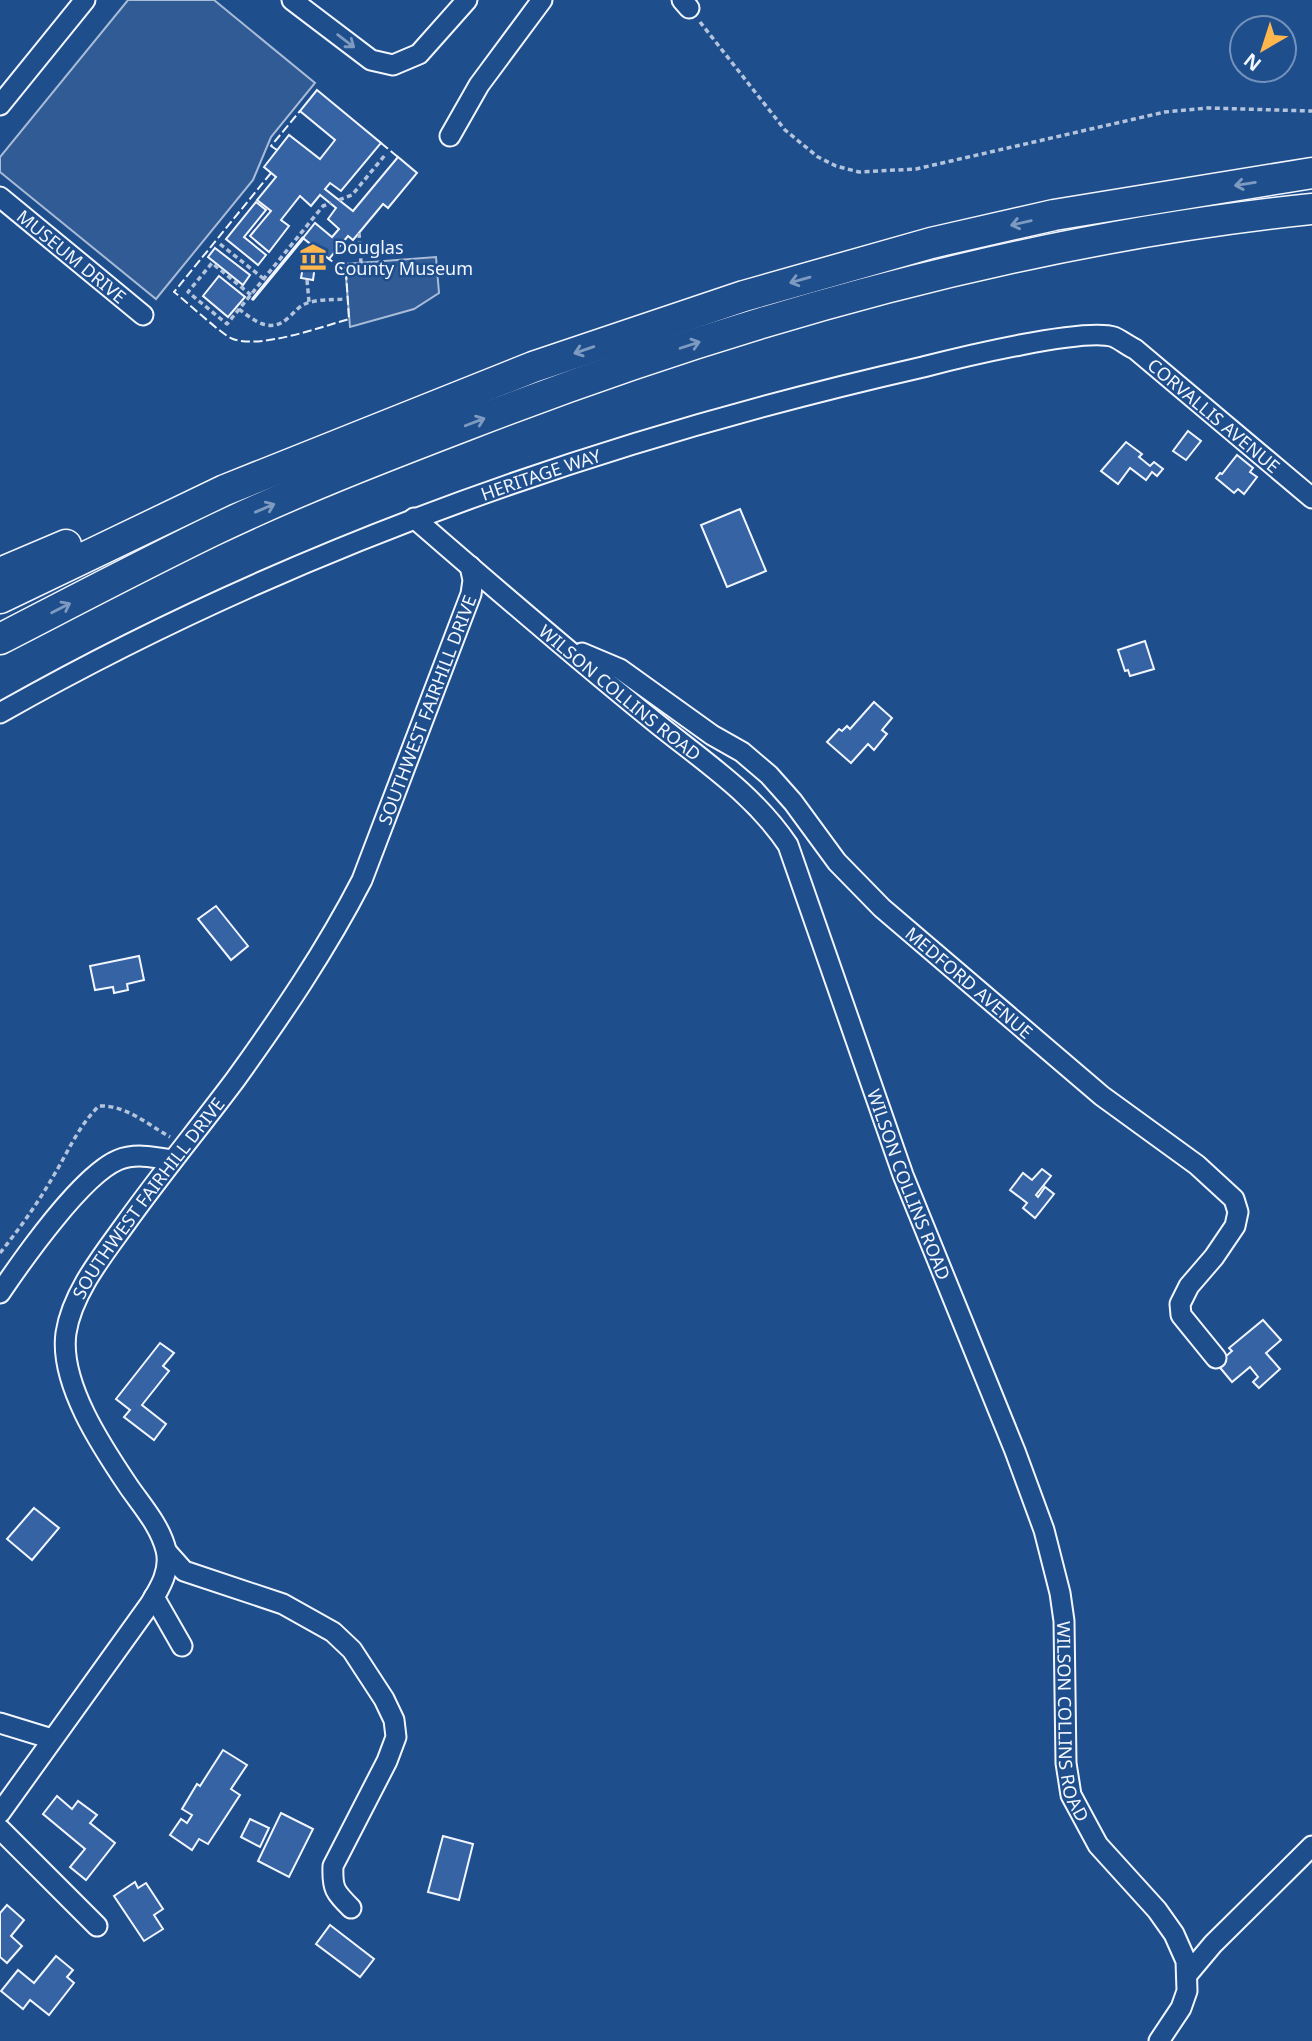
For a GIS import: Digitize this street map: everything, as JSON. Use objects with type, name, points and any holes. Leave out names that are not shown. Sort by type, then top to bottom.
[{"type":"highway","points":[[0,573],[79,539],[225,490],[533,367],[744,296],[931,243],[1054,215],[1312,173]]},
{"type":"highway","points":[[0,639],[213,531],[393,454],[535,398],[695,343],[840,300],[966,268],[1097,240],[1259,214],[1312,209]]},
{"type":"highway","points":[[0,598],[225,490]]},
{"type":"street","points":[[0,105],[85,0]]},
{"type":"street","points":[[292,0],[371,60],[393,65],[419,54],[467,0]]},
{"type":"street","points":[[450,136],[479,85],[542,0]]},
{"type":"street","name":"MUSEUM DRIVE","points":[[0,197],[142,315]]},
{"type":"street","name":"HERITAGE WAY","points":[[0,713],[233,596],[414,518],[553,469],[667,433],[858,381],[1031,344],[1092,334],[1113,337]]},
{"type":"street","name":"CORVALLIS AVENUE","points":[[1113,337],[1135,349],[1312,498]]},
{"type":"street","name":"WILSON COLLINS ROAD","points":[[414,518],[565,647],[750,798],[774,824],[788,845],[903,1175],[1015,1451],[1044,1530],[1060,1593],[1064,1621],[1066,1763],[1071,1795],[1098,1845],[1157,1910],[1174,1934],[1186,1961],[1187,1991],[1181,2008],[1159,2041]]},
{"type":"street","name":"SOUTHWEST FAIRHILL DRIVE","points":[[167,1552],[153,1520],[98,1439],[78,1397],[65,1352],[66,1333],[79,1295],[110,1244],[235,1080],[290,1001],[362,880],[471,594],[473,580],[470,566]]},
{"type":"street","name":"MEDFORD AVENUE","points":[[565,647],[620,669],[712,735],[742,752],[777,784],[837,862],[882,908],[1102,1096],[1189,1159],[1234,1199],[1238,1212],[1235,1226],[1214,1257],[1189,1286],[1180,1304],[1181,1315],[1216,1358]]},
{"type":"street","points":[[0,1293],[24,1257],[54,1220],[100,1171],[119,1160],[145,1156],[172,1160]]},
{"type":"street","points":[[0,1813],[154,1597],[167,1570],[167,1552]]},
{"type":"street","points":[[167,1552],[184,1571],[283,1604],[333,1632],[352,1650],[384,1699],[394,1720],[396,1737],[387,1761],[333,1866],[332,1884],[338,1896],[351,1908]]},
{"type":"street","points":[[154,1597],[183,1646]]},
{"type":"street","points":[[0,1710],[25,1731]]},
{"type":"street","points":[[0,1723],[52,1739]]},
{"type":"street","points":[[0,1829],[96,1926]]},
{"type":"street","name":"WILSON COLLINS ROAD","points":[[1187,1975],[1213,1944],[1312,1846]]},
{"type":"path","points":[[685,4],[785,130],[818,157],[836,166],[859,172],[916,169],[1165,112],[1207,108],[1312,111]]},
{"type":"path","points":[[340,200],[352,195],[385,155]]},
{"type":"path","points":[[251,295],[212,262],[188,292],[227,324],[251,295],[323,206],[331,203]]},
{"type":"path","points":[[359,233],[361,263]]},
{"type":"path","points":[[220,244],[264,279]]},
{"type":"path","points":[[307,279],[309,302]]},
{"type":"path","points":[[239,309],[254,322],[275,326],[309,302],[344,299]]},
{"type":"path","points":[[0,1252],[22,1226],[87,1118],[99,1107],[112,1106],[131,1113],[184,1144]]},
{"type":"shaded area","points":[[128,0],[214,0],[315,83],[271,137],[253,180],[156,299],[0,172],[0,157]]},
{"type":"shaded area","points":[[436,257],[439,293],[414,309],[350,327],[345,264]]},
{"type":"building","points":[[317,90],[381,143],[341,191],[330,183],[325,189],[353,211],[398,157],[417,173],[388,208],[383,204],[353,240],[348,236],[329,259],[303,238],[315,223],[332,237],[339,229],[328,219],[336,208],[320,195],[311,206],[300,196],[281,220],[289,226],[269,252],[250,236],[271,211],[257,200],[276,177],[264,167],[289,135],[320,159],[335,140],[300,111]]},
{"type":"building","points":[[256,202],[266,210],[244,237],[266,255],[258,265],[226,239]]},
{"type":"building","points":[[215,248],[250,275],[243,285],[208,257]]},
{"type":"building","points":[[305,256],[316,258],[313,280],[301,278]]},
{"type":"building","points":[[219,276],[245,297],[228,317],[203,296]]},
{"type":"building","points":[[1188,431],[1201,441],[1186,460],[1173,451]]},
{"type":"building","points":[[1126,442],[1142,454],[1139,457],[1150,466],[1154,462],[1163,469],[1157,476],[1152,472],[1146,480],[1130,468],[1118,484],[1101,471]]},
{"type":"building","points":[[1237,455],[1253,468],[1250,472],[1257,477],[1244,494],[1238,489],[1234,493],[1216,478]]},
{"type":"building","points":[[740,509],[766,571],[727,587],[701,525]]},
{"type":"building","points":[[1145,641],[1154,669],[1130,676],[1128,670],[1125,671],[1118,650]]},
{"type":"building","points":[[874,702],[892,718],[882,730],[887,734],[874,750],[868,744],[851,763],[827,742],[839,729],[842,731],[847,726],[850,729]]},
{"type":"building","points":[[216,906],[248,946],[231,960],[198,919]]},
{"type":"building","points":[[139,956],[144,980],[127,984],[128,990],[114,993],[113,987],[95,990],[90,966]]},
{"type":"building","points":[[1042,1169],[1051,1176],[1036,1195],[1038,1197],[1045,1187],[1054,1194],[1035,1218],[1023,1208],[1027,1203],[1010,1190],[1023,1173],[1032,1180]]},
{"type":"building","points":[[1263,1320],[1281,1340],[1266,1353],[1280,1369],[1259,1388],[1253,1382],[1258,1377],[1250,1367],[1232,1382],[1217,1364],[1232,1351],[1229,1348]]},
{"type":"building","points":[[160,1343],[174,1353],[163,1366],[169,1371],[142,1405],[166,1424],[154,1440],[124,1417],[130,1410],[116,1399]]},
{"type":"building","points":[[34,1508],[59,1528],[32,1560],[7,1539]]},
{"type":"building","points":[[223,1750],[247,1765],[231,1789],[240,1795],[208,1844],[199,1839],[192,1850],[170,1835],[181,1819],[187,1823],[192,1815],[182,1809]]},
{"type":"building","points":[[57,1796],[72,1809],[78,1801],[97,1815],[90,1823],[115,1843],[86,1880],[70,1867],[85,1849],[43,1814]]},
{"type":"building","points":[[281,1813],[313,1829],[289,1877],[258,1861]]},
{"type":"building","points":[[250,1819],[269,1828],[260,1847],[241,1837]]},
{"type":"building","points":[[443,1836],[473,1844],[459,1900],[428,1892]]},
{"type":"building","points":[[135,1882],[138,1888],[146,1883],[163,1909],[154,1915],[163,1929],[144,1941],[114,1896]]},
{"type":"building","points":[[7,1905],[24,1920],[11,1936],[22,1946],[7,1963],[0,1957],[0,1913]]},
{"type":"building","points":[[330,1925],[374,1959],[360,1977],[316,1944]]},
{"type":"building","points":[[56,1956],[73,1970],[67,1977],[74,1983],[49,2015],[30,2000],[23,2009],[1,1991],[18,1970],[34,1983]]},
{"type":"fence","points":[[277,150],[271,146],[300,111]]},
{"type":"fence","points":[[381,143],[398,157]]},
{"type":"fence","points":[[271,173],[174,292],[233,339],[259,341],[291,336],[349,319],[346,272],[329,259]]},
{"type":"wall","points":[[253,299],[303,238]]},
{"type":"place","name":"Douglas County Museum","points":[[313,257]]}]
